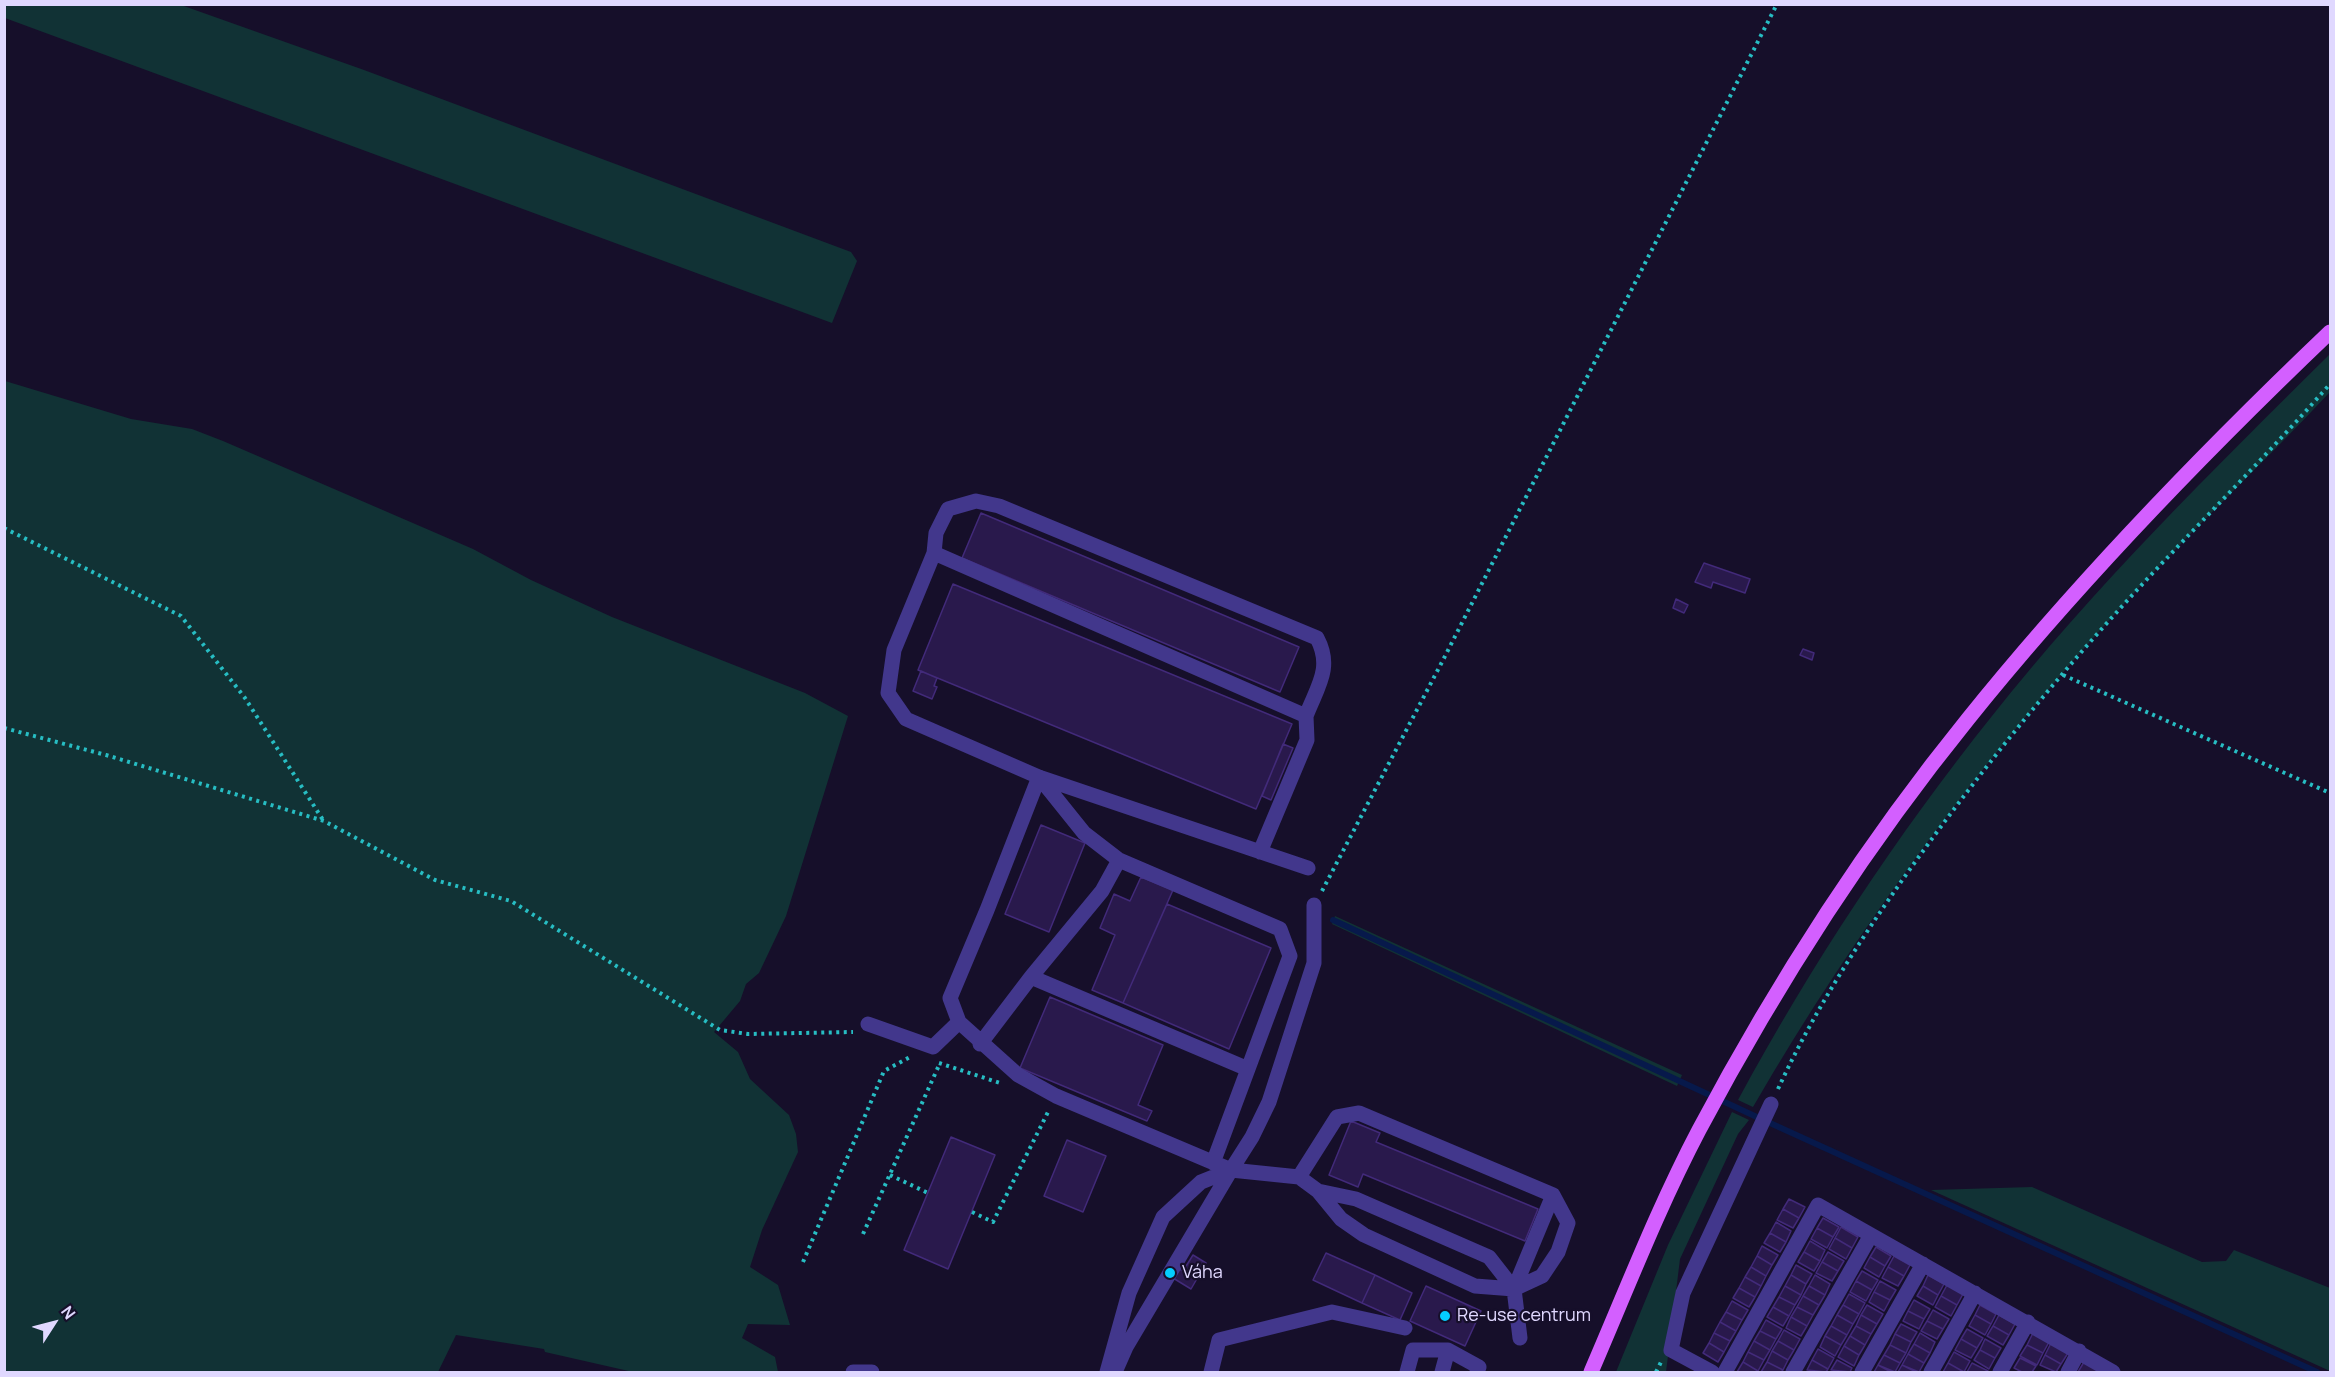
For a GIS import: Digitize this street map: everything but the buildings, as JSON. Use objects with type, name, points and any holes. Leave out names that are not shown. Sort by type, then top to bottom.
[{"type":"main road","points":[[1591,1372],[1667,1195],[1702,1124],[1787,976],[1897,811],[1966,720],[2043,628],[2124,538],[2262,396],[2331,332]]},
{"type":"lane","points":[[1260,852],[1307,740],[1305,716],[1324,669],[1325,654],[1317,638],[999,506],[976,501],[948,509],[936,533],[934,553],[894,650],[888,693],[906,719],[1039,777],[1260,852],[1308,868]]},
{"type":"lane","points":[[934,553],[1305,716]]},
{"type":"lane","points":[[1039,777],[1084,834],[1119,860],[1280,929],[1290,956],[1213,1163]]},
{"type":"lane","points":[[1039,777],[950,998],[959,1022],[980,1044],[1018,1075],[1056,1096],[1213,1163],[1231,1170],[1299,1177],[1317,1191],[1341,1220],[1364,1235],[1475,1286],[1514,1289],[1542,1276],[1558,1252],[1568,1223],[1553,1195],[1359,1113],[1337,1117],[1299,1177]]},
{"type":"lane","points":[[980,1044],[1031,977],[1102,891],[1119,860]]},
{"type":"lane","points":[[1115,1372],[1126,1347],[1252,1137],[1269,1102],[1314,963],[1314,905]]},
{"type":"lane","points":[[1031,977],[1248,1069]]},
{"type":"lane","points":[[864,1028],[933,1047],[959,1022]]},
{"type":"lane","points":[[1712,1372],[1671,1350],[1683,1293],[1771,1104]]},
{"type":"lane","points":[[1107,1372],[1129,1293],[1163,1217],[1201,1182],[1231,1170]]},
{"type":"lane","points":[[1317,1191],[1356,1199],[1489,1257],[1514,1289]]},
{"type":"lane","points":[[1520,1338],[1514,1289],[1553,1195]]},
{"type":"lane","points":[[1725,1372],[1818,1205],[2113,1372]]},
{"type":"lane","points":[[1793,1372],[1871,1235]]},
{"type":"lane","points":[[1862,1372],[1923,1264]]},
{"type":"lane","points":[[1931,1372],[1975,1293]]},
{"type":"lane","points":[[1211,1372],[1219,1340],[1332,1312],[1406,1328]]},
{"type":"lane","points":[[2000,1372],[2028,1322]]},
{"type":"lane","points":[[1407,1372],[1413,1350],[1448,1350],[1479,1366],[1477,1372]]},
{"type":"lane","points":[[1442,1372],[1448,1350]]},
{"type":"lane","points":[[2068,1372],[2079,1351]]},
{"type":"lane","points":[[853,1372],[872,1372]]},
{"type":"path","points":[[1314,905],[1442,662],[1777,4]]},
{"type":"path","points":[[1771,1104],[1799,1043],[1861,940],[1953,809],[2063,675],[2149,577],[2258,465],[2331,384]]},
{"type":"path","points":[[4,528],[181,616],[245,698],[324,821]]},
{"type":"path","points":[[2063,675],[2331,793]]},
{"type":"path","points":[[4,728],[106,755],[324,821],[435,880],[511,901],[720,1030],[748,1034],[864,1028]]},
{"type":"path","points":[[803,1262],[884,1071],[916,1054],[906,1050]]},
{"type":"path","points":[[932,1060],[1003,1085]]},
{"type":"path","points":[[863,1233],[940,1063]]},
{"type":"path","points":[[972,1212],[993,1222],[1056,1096]]},
{"type":"path","points":[[890,1175],[928,1193]]},
{"type":"green space","points":[[4,5],[181,5],[364,70],[851,252],[857,261],[832,323],[5,18]]},
{"type":"green space","points":[[2330,354],[2330,392],[2148,578],[2071,663],[1972,783],[1879,909],[1793,1040],[1753,1107],[1738,1100],[1795,1000],[1856,902],[1922,808],[1992,716],[2113,575]]},
{"type":"green space","points":[[5,381],[131,419],[192,429],[223,441],[473,549],[531,580],[612,617],[805,693],[848,716],[786,916],[759,973],[746,984],[740,1001],[714,1032],[738,1052],[750,1079],[789,1115],[796,1134],[798,1152],[762,1230],[750,1267],[778,1285],[790,1325],[748,1324],[742,1338],[775,1357],[778,1372],[633,1372],[545,1352],[544,1349],[456,1335],[438,1372],[5,1372]]},
{"type":"green space","points":[[1335,916],[1682,1075],[1677,1086],[1332,924]]},
{"type":"green space","points":[[1732,1112],[1749,1120],[1738,1134],[1680,1259],[1666,1372],[1616,1372],[1668,1245]]},
{"type":"green space","points":[[2032,1187],[2202,1262],[2226,1261],[2234,1250],[2330,1288],[2330,1371],[1931,1190]]},
{"type":"waterway","points":[[1333,920],[1759,1118]]},
{"type":"waterway","points":[[1770,1123],[2317,1372]]},
{"type":"place","name":"Váha","points":[[1170,1273]]},
{"type":"place","name":"Re-use centrum","points":[[1445,1316]]}]
